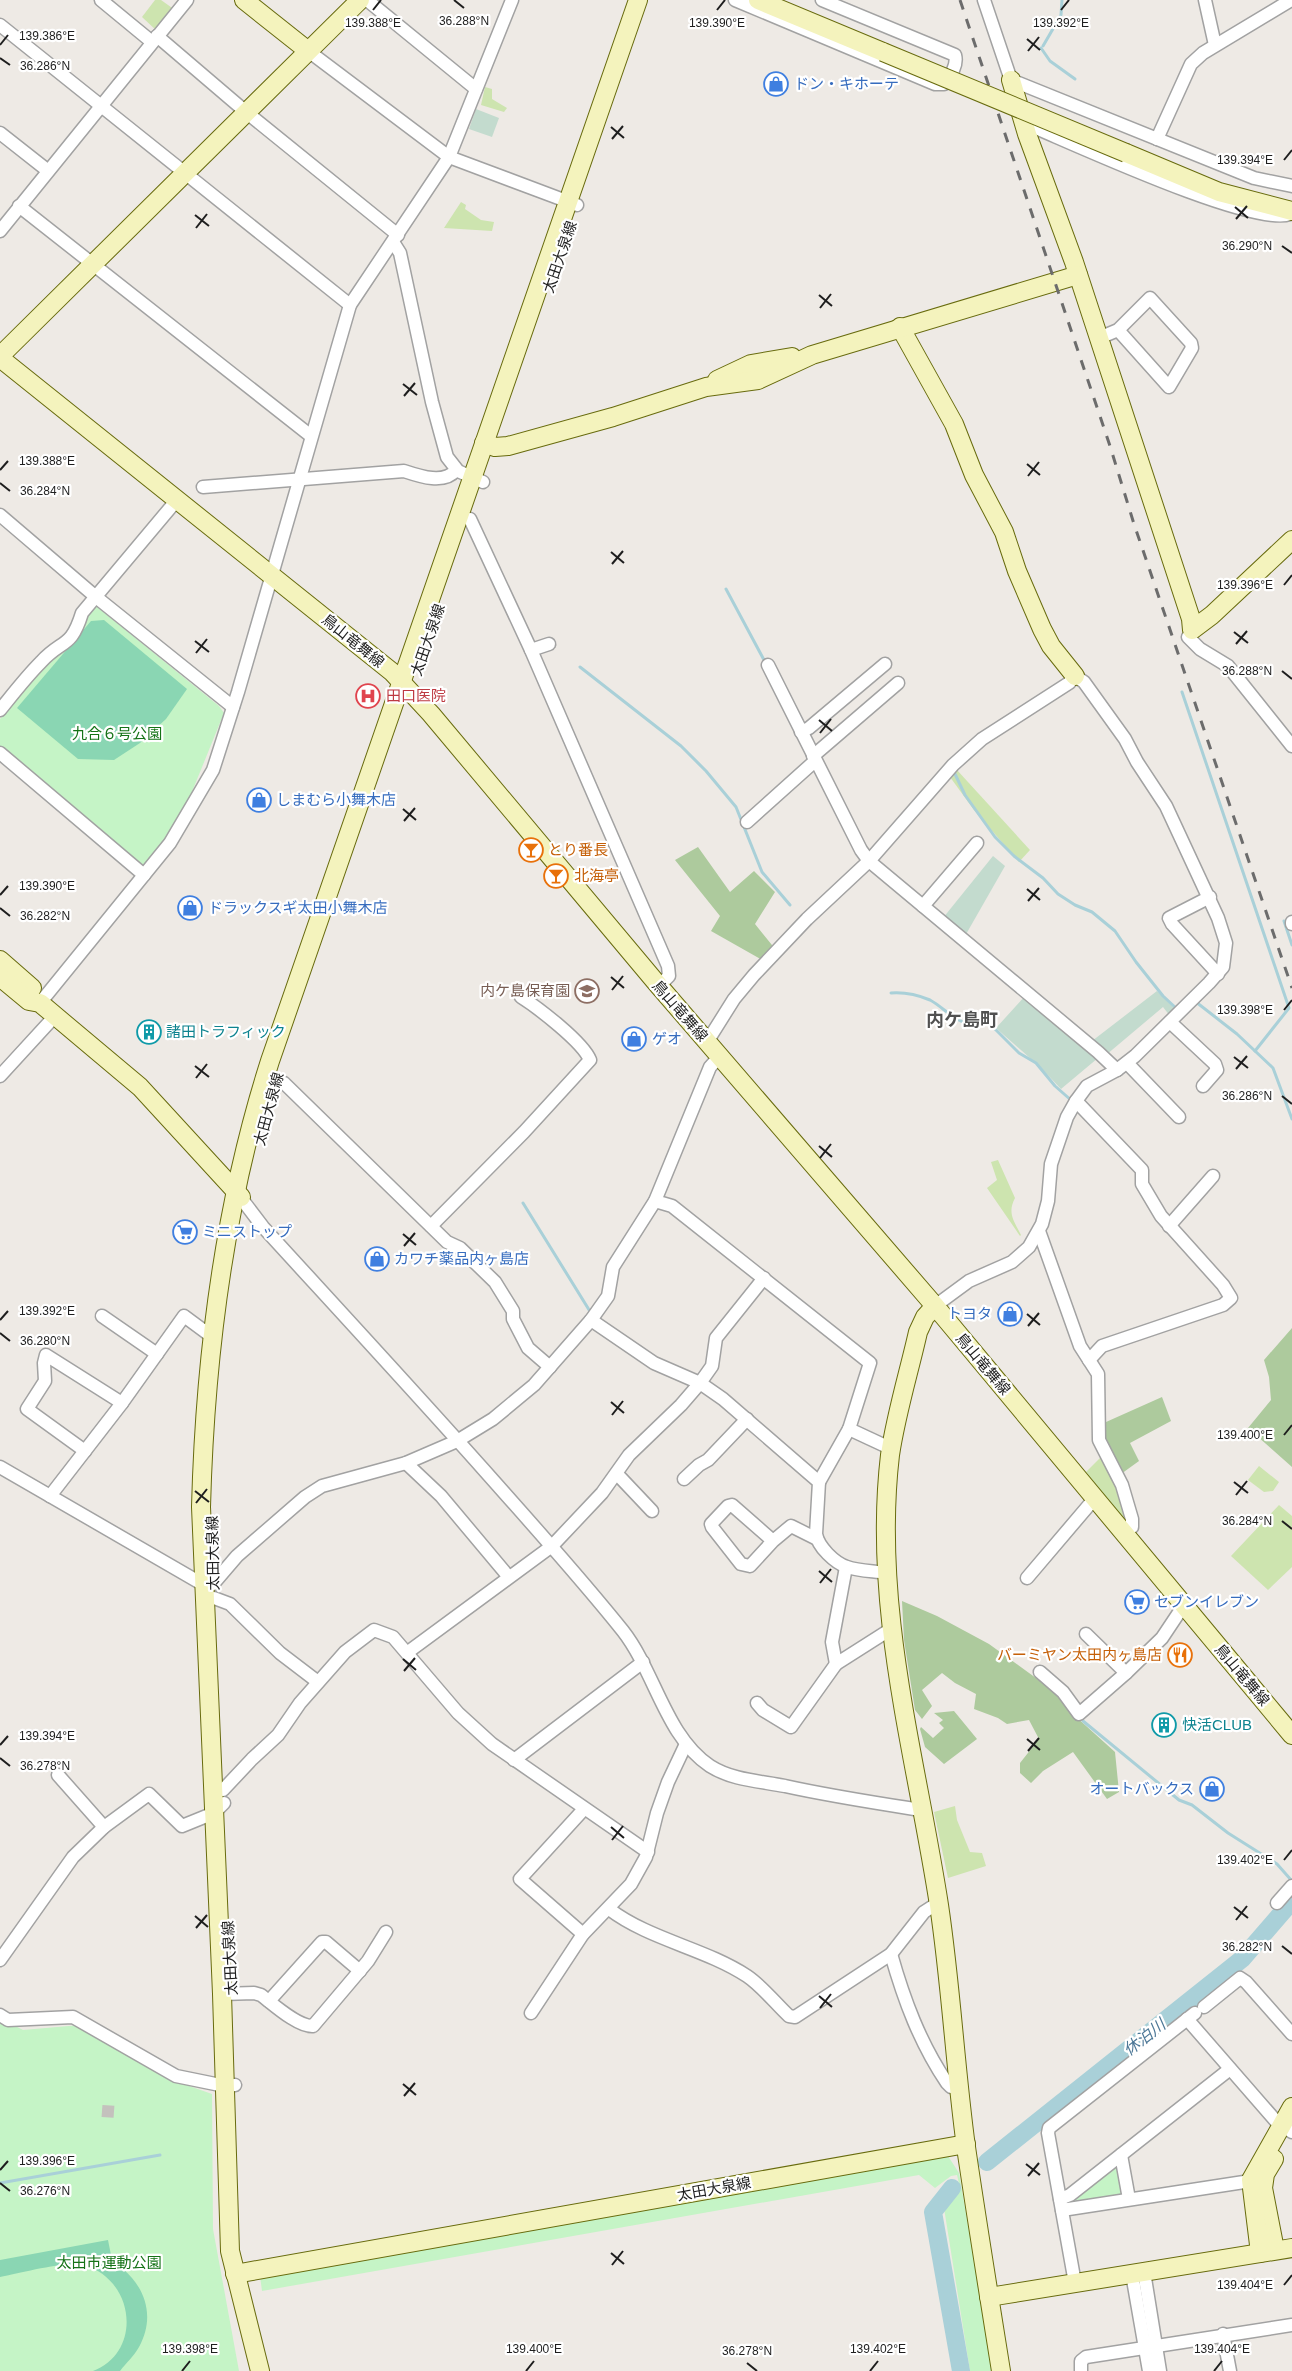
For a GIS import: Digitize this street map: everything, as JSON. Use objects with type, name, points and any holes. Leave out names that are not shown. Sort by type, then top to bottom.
[{"type":"main road","points":[[244,0],[308,50]]},
{"type":"main road","points":[[0,357],[360,0]]},
{"type":"main road","name":"太田大泉線","points":[[220,1802],[210,1589],[201,1507],[203,1440],[211,1336],[240,1196],[271,1078],[573,203],[638,0]]},
{"type":"main road","name":"太田大泉線","points":[[573,203],[649,0]]},
{"type":"main road","points":[[758,0],[885,46]]},
{"type":"main road","points":[[788,0],[885,46],[1128,148],[1219,192],[1292,212]]},
{"type":"main road","points":[[1011,80],[1024,123],[1099,338],[1191,619],[1192,630],[1212,615],[1292,540]]},
{"type":"main road","points":[[1128,148],[1228,182],[1290,190]]},
{"type":"main road","points":[[490,445],[508,446],[614,417],[706,388],[758,380],[812,355],[1078,275]]},
{"type":"main road","points":[[900,327],[954,424],[974,475],[1004,532],[1017,571],[1042,629],[1051,646],[1076,676]]},
{"type":"main road","name":"鳥山竜舞線","points":[[0,357],[176,501],[392,672],[658,986],[935,1306],[1292,1735]]},
{"type":"main road","name":"太田大泉線","points":[[406,687],[470,519],[477,480]]},
{"type":"main road","points":[[0,960],[37,992],[40,1003]]},
{"type":"main road","points":[[0,977],[29,1001],[40,1003],[140,1087],[240,1196]]},
{"type":"main road","name":"太田大泉線","points":[[240,1196],[234,1254],[220,1342],[212,1445],[210,1589],[230,2085],[230,2251],[236,2274],[966,2144]]},
{"type":"main road","points":[[935,1306],[925,1317],[918,1332],[892,1449],[886,1514],[886,1573],[891,1629],[938,1903],[952,2000],[966,2144],[1002,2371]]},
{"type":"main road","points":[[1267,2252],[1257,2180],[1289,2129],[1292,2107]]},
{"type":"main road","points":[[989,2297],[1292,2248]]},
{"type":"main road","points":[[236,2274],[260,2371]]},
{"type":"street","points":[[101,0],[155,39],[246,112],[396,239],[438,429],[447,457],[456,470],[477,480]]},
{"type":"street","points":[[0,230],[187,0]]},
{"type":"street","points":[[368,0],[476,90]]},
{"type":"street","points":[[40,1003],[170,843],[213,770],[350,305],[396,239],[449,157],[512,0]]},
{"type":"street","points":[[735,0],[885,46],[955,55],[955,64],[946,83],[942,86],[885,46],[822,0]]},
{"type":"street","points":[[984,0],[1011,80],[1254,178],[1290,190]]},
{"type":"street","points":[[1205,0],[1215,45]]},
{"type":"street","points":[[1157,139],[1191,64],[1215,45],[1291,0]]},
{"type":"street","points":[[0,25],[350,305]]},
{"type":"street","points":[[308,50],[449,157],[573,203]]},
{"type":"street","points":[[1024,123],[1235,208],[1280,216],[1292,212]]},
{"type":"street","points":[[0,133],[47,170]]},
{"type":"street","points":[[19,206],[311,436]]},
{"type":"street","points":[[1099,338],[1118,330],[1150,298],[1191,343],[1192,348],[1169,387],[1118,330]]},
{"type":"street","points":[[203,487],[404,471],[420,477],[436,478],[450,476],[456,470]]},
{"type":"street","points":[[0,710],[42,660],[68,641],[76,631],[82,613],[176,501]]},
{"type":"street","points":[[0,515],[96,597],[233,707]]},
{"type":"street","points":[[470,519],[531,650],[668,966],[669,976],[658,986]]},
{"type":"street","points":[[1188,637],[1200,649],[1228,666],[1292,746]]},
{"type":"street","points":[[531,650],[549,644]]},
{"type":"street","points":[[801,732],[809,728],[886,664]]},
{"type":"street","points":[[768,665],[861,850],[869,861],[1098,1052],[1122,1067],[1179,1117]]},
{"type":"street","points":[[708,1042],[734,999],[754,975],[806,918],[869,861],[953,765],[982,740],[1070,683],[1076,676],[1084,682],[1102,705],[1166,806],[1210,897],[1226,943],[1223,967],[1170,1022],[1122,1067],[1087,1086],[1076,1101],[1067,1117],[1051,1164],[1046,1211],[1039,1231],[1029,1247],[1018,1259],[969,1281],[935,1306]]},
{"type":"street","points":[[747,822],[814,758],[898,684]]},
{"type":"street","points":[[0,753],[144,876]]},
{"type":"street","points":[[923,906],[976,843]]},
{"type":"street","points":[[1210,897],[1169,918],[1172,924],[1218,974]]},
{"type":"street","points":[[431,1226],[524,1132],[590,1060],[568,1032],[558,1027],[534,1005],[521,997]]},
{"type":"street","points":[[0,1076],[55,1016]]},
{"type":"street","points":[[1170,1022],[1214,1064],[1217,1070],[1203,1086]]},
{"type":"street","points":[[210,1589],[236,1556],[322,1486],[406,1463],[457,1440],[493,1419],[534,1385],[591,1320],[608,1296],[613,1267],[655,1201],[710,1067],[719,1057]]},
{"type":"street","points":[[271,1078],[284,1083],[447,1242],[460,1248],[495,1282],[513,1311],[513,1319],[528,1348],[550,1367]]},
{"type":"street","points":[[1076,1101],[1142,1170],[1142,1184],[1169,1226],[1223,1284],[1230,1298],[1229,1302],[1102,1346],[1089,1360]]},
{"type":"street","points":[[1169,1226],[1212,1176]]},
{"type":"street","points":[[240,1196],[263,1227],[431,1409],[552,1546],[624,1633],[643,1662],[686,1746],[711,1767],[735,1778],[793,1790],[922,1810]]},
{"type":"street","points":[[655,1201],[672,1206],[870,1363],[849,1429],[819,1482],[817,1539]]},
{"type":"street","points":[[1039,1231],[1044,1239],[1080,1346],[1098,1374],[1101,1447],[1119,1478],[1132,1519],[1132,1527],[1124,1533]]},
{"type":"street","points":[[408,1652],[508,1576],[552,1546],[602,1493],[629,1455],[681,1405],[700,1383],[712,1366],[716,1338],[764,1278]]},
{"type":"street","points":[[102,1316],[157,1354]]},
{"type":"street","points":[[50,1496],[122,1403],[184,1316],[211,1336]]},
{"type":"street","points":[[591,1320],[654,1363],[700,1383],[723,1399],[819,1482]]},
{"type":"street","points":[[85,1451],[27,1408],[45,1381],[44,1363],[46,1355],[122,1403]]},
{"type":"street","points":[[684,1479],[699,1465],[708,1460],[747,1419]]},
{"type":"street","points":[[849,1429],[892,1449]]},
{"type":"street","points":[[406,1463],[442,1496],[508,1576]]},
{"type":"street","points":[[0,1467],[210,1589],[230,1604],[280,1653],[318,1682]]},
{"type":"street","points":[[617,1474],[652,1511]]},
{"type":"street","points":[[1027,1578],[1095,1498]]},
{"type":"street","points":[[774,1541],[732,1505],[728,1506],[712,1524],[712,1528],[741,1564],[746,1567],[750,1566],[791,1526],[817,1539],[826,1551],[846,1567],[886,1573]]},
{"type":"street","points":[[836,1664],[832,1642],[846,1567]]},
{"type":"street","points":[[1040,1672],[1063,1692],[1079,1714],[1126,1673],[1162,1638],[1184,1605]]},
{"type":"street","points":[[757,1703],[763,1710],[791,1727],[836,1664],[891,1629]]},
{"type":"street","points":[[0,1960],[73,1857],[104,1827],[149,1794],[182,1826],[220,1802],[252,1759],[278,1735],[300,1703],[318,1682],[345,1652],[374,1630],[393,1638],[408,1652],[458,1713],[492,1744],[648,1852]]},
{"type":"street","points":[[1086,1634],[1126,1673]]},
{"type":"street","points":[[514,1760],[643,1662]]},
{"type":"street","points":[[531,2013],[584,1934],[631,1884],[648,1852],[657,1814],[668,1782],[686,1746]]},
{"type":"street","points":[[58,1775],[104,1827]]},
{"type":"street","points":[[584,1809],[520,1878],[584,1934]]},
{"type":"street","points":[[1277,1902],[1292,1886]]},
{"type":"street","points":[[608,1910],[655,1935],[749,1978],[789,2016],[795,2017],[891,1954],[924,1912],[938,1903]]},
{"type":"street","points":[[227,1994],[254,1993],[306,2026],[313,2026],[360,1970],[386,1932]]},
{"type":"street","points":[[269,2001],[322,1942],[326,1942],[360,1970]]},
{"type":"street","points":[[891,1954],[905,2002],[920,2036],[947,2083],[951,2087],[960,2088]]},
{"type":"street","points":[[1074,2283],[1048,2132],[1049,2128],[1240,1978],[1246,1982],[1292,2034]]},
{"type":"street","points":[[1195,2013],[1230,2069],[1289,2129]]},
{"type":"street","points":[[0,2015],[8,2020],[73,2017],[176,2076],[230,2085]]},
{"type":"street","points":[[1061,2205],[1070,2195],[1230,2069]]},
{"type":"street","points":[[1121,2156],[1129,2199]]},
{"type":"street","points":[[1061,2205],[1129,2199],[1257,2180]]},
{"type":"street","points":[[1138,2273],[1150,2346],[1160,2371]]},
{"type":"street","points":[[1081,2371],[1081,2361],[1086,2357],[1223,2334],[1291,2329]]},
{"type":"street","points":[[1223,2334],[1230,2371]]},
{"type":"street","points":[[1148,2371],[1150,2346]]},
{"type":"green space","points":[[155,0],[161,0],[175,10],[157,31],[142,17]]},
{"type":"green space","points":[[485,87],[492,89],[492,99],[507,108],[504,112],[481,105]]},
{"type":"green space","points":[[476,109],[499,118],[492,137],[469,129]]},
{"type":"green space","points":[[461,202],[466,205],[465,209],[481,220],[494,222],[492,231],[444,228]]},
{"type":"green space","name":"九合６号公園","points":[[96,606],[219,706],[224,713],[187,804],[170,832],[146,864],[138,864],[0,748],[0,719]]},
{"type":"green space","points":[[104,620],[187,689],[166,719],[140,743],[114,760],[78,759],[17,708],[91,621]]},
{"type":"green space","points":[[957,770],[1030,850],[1019,862],[974,810],[950,777]]},
{"type":"green space","points":[[698,847],[730,892],[754,871],[775,892],[755,924],[776,950],[764,961],[711,931],[720,916],[675,860]]},
{"type":"green space","points":[[993,856],[1005,866],[965,936],[943,918]]},
{"type":"green space","points":[[1157,991],[1176,1010],[1170,1016],[1163,1007],[1106,1055],[1092,1041]]},
{"type":"green space","points":[[1025,996],[1098,1058],[1061,1089],[996,1028]]},
{"type":"green space","points":[[998,1160],[1015,1198],[1012,1213],[1020,1236],[987,1188],[997,1180],[991,1162]]},
{"type":"green space","points":[[1292,1328],[1292,1467],[1248,1428],[1271,1400],[1269,1377],[1264,1360]]},
{"type":"green space","points":[[1162,1397],[1171,1421],[1130,1443],[1139,1461],[1121,1474],[1106,1443],[1106,1422]]},
{"type":"green space","points":[[1101,1457],[1119,1490],[1127,1523],[1086,1472]]},
{"type":"green space","points":[[1259,1466],[1279,1482],[1273,1491],[1264,1492],[1248,1480]]},
{"type":"green space","points":[[1279,1505],[1292,1516],[1292,1567],[1268,1590],[1231,1556]]},
{"type":"green space","points":[[902,1601],[937,1616],[989,1644],[1051,1689],[1074,1715],[1115,1752],[1119,1792],[1107,1799],[1073,1752],[1043,1771],[1031,1783],[1020,1773],[1020,1763],[1039,1739],[1029,1720],[1007,1724],[998,1718],[974,1709],[976,1694],[955,1683],[942,1673],[922,1690],[932,1706],[922,1719],[915,1710],[904,1640]]},
{"type":"green space","points":[[954,1711],[977,1739],[944,1764],[925,1747],[920,1729],[921,1727],[933,1738],[944,1728],[939,1723],[943,1720],[934,1713]]},
{"type":"green space","points":[[955,1806],[957,1820],[970,1852],[982,1853],[986,1866],[948,1878],[934,1812]]},
{"type":"green space","name":"太田市運動公園","points":[[0,2018],[23,2030],[80,2025],[175,2081],[212,2094],[213,2229],[239,2371],[0,2371]]},
{"type":"green space","points":[[948,2156],[959,2173],[993,2371],[970,2371],[944,2208],[960,2188],[957,2175],[951,2176],[935,2188],[919,2175],[262,2291],[260,2276]]},
{"type":"green space","points":[[1114,2166],[1119,2166],[1124,2192],[1121,2195],[1071,2204],[1070,2201]]},
{"type":"green space","points":[[108,2240],[111,2255],[102,2256],[115,2263],[135,2282],[142,2293],[147,2319],[145,2333],[139,2347],[120,2371],[93,2371],[109,2361],[120,2348],[126,2332],[126,2315],[122,2299],[113,2284],[100,2272],[75,2264],[30,2270],[0,2277],[0,2260]]},
{"type":"waterway","points":[[1043,46],[1061,15],[1062,0]]},
{"type":"waterway","points":[[1041,48],[1050,61],[1075,79]]},
{"type":"waterway","points":[[726,589],[764,660]]},
{"type":"waterway","points":[[580,667],[681,746],[706,771],[736,807],[762,872],[790,905]]},
{"type":"waterway","points":[[1182,692],[1289,1008],[1255,1051]]},
{"type":"waterway","points":[[955,774],[965,795],[995,837],[1014,856],[1043,878],[1058,894],[1075,905],[1092,912],[1115,931],[1136,962],[1163,996],[1177,1009]]},
{"type":"waterway","points":[[1284,921],[1292,945]]},
{"type":"waterway","points":[[891,993],[906,993],[930,1000],[954,1018],[967,1023],[981,1020],[991,1025],[1019,1053],[1036,1063],[1055,1086],[1072,1101]]},
{"type":"waterway","points":[[1196,1002],[1237,1034],[1273,1068],[1292,1119]]},
{"type":"waterway","points":[[523,1203],[591,1313]]},
{"type":"waterway","points":[[1083,1721],[1179,1800],[1192,1805],[1228,1833],[1277,1864],[1292,1881]]},
{"type":"waterway","name":"休泊川","points":[[987,2162],[1242,1959],[1292,1901]]},
{"type":"waterway","points":[[0,2183],[160,2155]]},
{"type":"waterway","name":"休泊川","points":[[952,2188],[933,2212],[961,2371]]},
{"type":"tunnel","points":[[102,2111],[116,2112]]},
{"type":"railway","points":[[960,0],[1110,446],[1134,524],[1292,988]]},
{"type":"place","name":"ドン・キホーテ","points":[[776,84]]},
{"type":"place","name":"田口医院","points":[[368,696]]},
{"type":"place","name":"しまむら小舞木店","points":[[259,800]]},
{"type":"place","name":"とり番長","points":[[531,850]]},
{"type":"place","name":"北海亭","points":[[556,876]]},
{"type":"place","name":"ドラックスギ太田小舞木店","points":[[190,908]]},
{"type":"place","name":"内ケ島保育園","points":[[587,991]]},
{"type":"place","name":"諸田トラフィック","points":[[149,1032]]},
{"type":"place","name":"ゲオ","points":[[634,1039]]},
{"type":"place","name":"ミニストップ","points":[[185,1232]]},
{"type":"place","name":"カワチ薬品内ヶ島店","points":[[377,1259]]},
{"type":"place","name":"トヨタ","points":[[1010,1314]]},
{"type":"place","name":"セブンイレブン","points":[[1137,1602]]},
{"type":"place","name":"バーミヤン太田内ヶ島店","points":[[1180,1655]]},
{"type":"place","name":"快活CLUB","points":[[1164,1725]]},
{"type":"place","name":"オートバックス","points":[[1212,1789]]},
{"type":"district","name":"内ケ島町","points":[[962,1020]]}]
